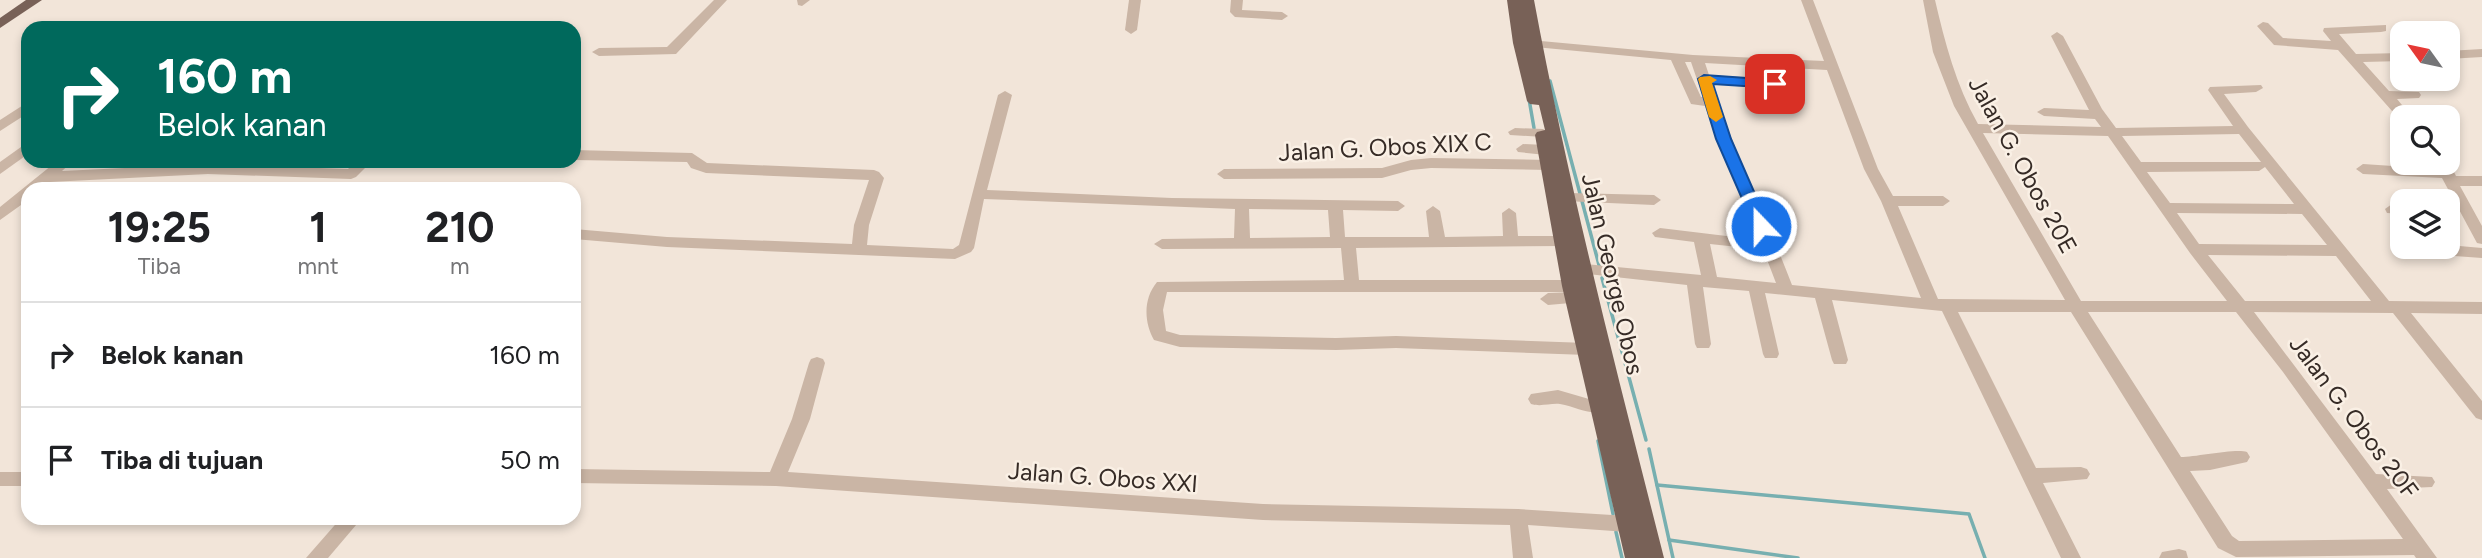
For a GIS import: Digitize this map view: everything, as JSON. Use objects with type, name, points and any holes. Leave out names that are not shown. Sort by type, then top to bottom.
[{"type":"main road","points":[[0,10],[14,0]]},
{"type":"main road","points":[[0,24],[35,0]]},
{"type":"main road","name":"Jalan George Obos","points":[[1514,0],[1520,43],[1545,150],[1562,241],[1636,558]]},
{"type":"main road","name":"Jalan George Obos","points":[[1527,0],[1598,333],[1653,558]]},
{"type":"street","points":[[598,52],[671,51],[721,0]]},
{"type":"street","points":[[1130,30],[1135,0]]},
{"type":"street","points":[[1237,0],[1237,13],[1282,16]]},
{"type":"street","points":[[1807,0],[1871,169],[2071,558]]},
{"type":"street","name":"Jalan G. Obos 20E","points":[[1929,0],[1946,72],[1973,128],[2077,308],[2221,537],[2236,549],[2424,552]]},
{"type":"street","points":[[2263,26],[2279,42],[2342,46]]},
{"type":"street","points":[[2381,29],[2329,30],[2394,105]]},
{"type":"street","name":"Jalan G. Obos 20F","points":[[2057,36],[2099,115],[2111,132],[2195,249],[2289,368],[2424,552]]},
{"type":"street","points":[[1535,43],[1695,58],[1833,66]]},
{"type":"street","points":[[2460,54],[2482,52]]},
{"type":"street","points":[[1676,56],[1696,101],[1712,102]]},
{"type":"street","points":[[1695,58],[1723,139],[1745,184],[1786,289]]},
{"type":"street","points":[[2357,63],[2390,59]]},
{"type":"street","points":[[2357,63],[2390,67]]},
{"type":"street","points":[[1704,79],[1788,90],[1781,69]]},
{"type":"street","points":[[2256,89],[2215,90],[2243,130],[2340,251],[2482,413]]},
{"type":"street","points":[[581,235],[667,242],[961,253],[966,248],[1005,95]]},
{"type":"street","points":[[2385,95],[2414,95]]},
{"type":"street","points":[[0,127],[21,111]]},
{"type":"street","points":[[2044,112],[2099,115]]},
{"type":"street","points":[[1973,128],[2111,132],[2243,130]]},
{"type":"street","points":[[1515,132],[1545,150]]},
{"type":"street","points":[[1523,149],[1545,150]]},
{"type":"street","name":"Jalan G. Obos XIX C","points":[[1224,174],[1371,174],[1431,163],[1545,150]]},
{"type":"street","points":[[0,169],[21,152]]},
{"type":"street","points":[[581,155],[692,158],[702,167],[743,171],[874,175],[877,178],[874,191],[857,239],[861,251]]},
{"type":"street","points":[[2136,167],[2259,166]]},
{"type":"street","points":[[40,182],[57,168]]},
{"type":"street","points":[[46,177],[284,168]]},
{"type":"street","points":[[2363,169],[2390,170]]},
{"type":"street","points":[[2448,175],[2482,239]]},
{"type":"street","points":[[2459,175],[2482,181]]},
{"type":"street","points":[[978,194],[1398,206]]},
{"type":"street","points":[[0,215],[21,198]]},
{"type":"street","points":[[1569,198],[1654,200]]},
{"type":"street","points":[[1888,201],[1943,201]]},
{"type":"street","points":[[1242,203],[1242,244]]},
{"type":"street","points":[[1335,206],[1352,286]]},
{"type":"street","points":[[2166,208],[2307,209]]},
{"type":"street","points":[[1433,211],[1438,243]]},
{"type":"street","points":[[2460,213],[2467,213]]},
{"type":"street","points":[[1509,214],[1511,242]]},
{"type":"street","points":[[1660,233],[1738,242]]},
{"type":"street","points":[[1701,238],[1703,344]]},
{"type":"street","points":[[1162,244],[1562,241]]},
{"type":"street","points":[[2195,249],[2340,251]]},
{"type":"street","points":[[2460,251],[2482,253]]},
{"type":"street","points":[[1585,270],[1939,305],[2077,308],[2482,308]]},
{"type":"street","points":[[1574,292],[1352,286],[1163,286],[1157,294],[1156,331],[1166,339],[1180,341],[1336,344],[1396,342],[1587,349]]},
{"type":"street","points":[[1756,289],[1771,354]]},
{"type":"street","points":[[1548,299],[1574,292]]},
{"type":"street","points":[[1822,293],[1840,360]]},
{"type":"street","points":[[776,479],[800,419],[817,363]]},
{"type":"street","points":[[1537,400],[1558,397],[1601,407]]},
{"type":"street","points":[[2176,465],[2210,463],[2241,457]]},
{"type":"street","points":[[2030,476],[2081,474]]},
{"type":"street","name":"Jalan G. Obos XXI","points":[[581,476],[776,479],[1263,512],[1518,517],[1628,524]]},
{"type":"street","points":[[0,479],[21,479]]},
{"type":"street","points":[[2371,481],[2426,482]]},
{"type":"street","points":[[1518,517],[1523,558]]},
{"type":"street","points":[[316,558],[347,525]]},
{"type":"street","points":[[2169,558],[2179,557]]},
{"type":"waterway","points":[[1550,81],[1599,265]]},
{"type":"waterway","points":[[1529,99],[1534,128]]},
{"type":"waterway","points":[[1602,278],[1646,440]]},
{"type":"waterway","points":[[1598,441],[1613,514]]},
{"type":"waterway","points":[[1649,449],[1669,540]]},
{"type":"waterway","points":[[1657,485],[1969,514],[1985,558]]},
{"type":"waterway","points":[[1616,532],[1622,558]]},
{"type":"waterway","points":[[1669,540],[1798,558]]},
{"type":"waterway","points":[[1669,540],[1673,558]]},
{"type":"slow traffic","points":[[1710,80],[1704,79],[1716,117]]},
{"type":"route","points":[[1761,226],[1745,184],[1723,139],[1704,79],[1775,84]]}]
